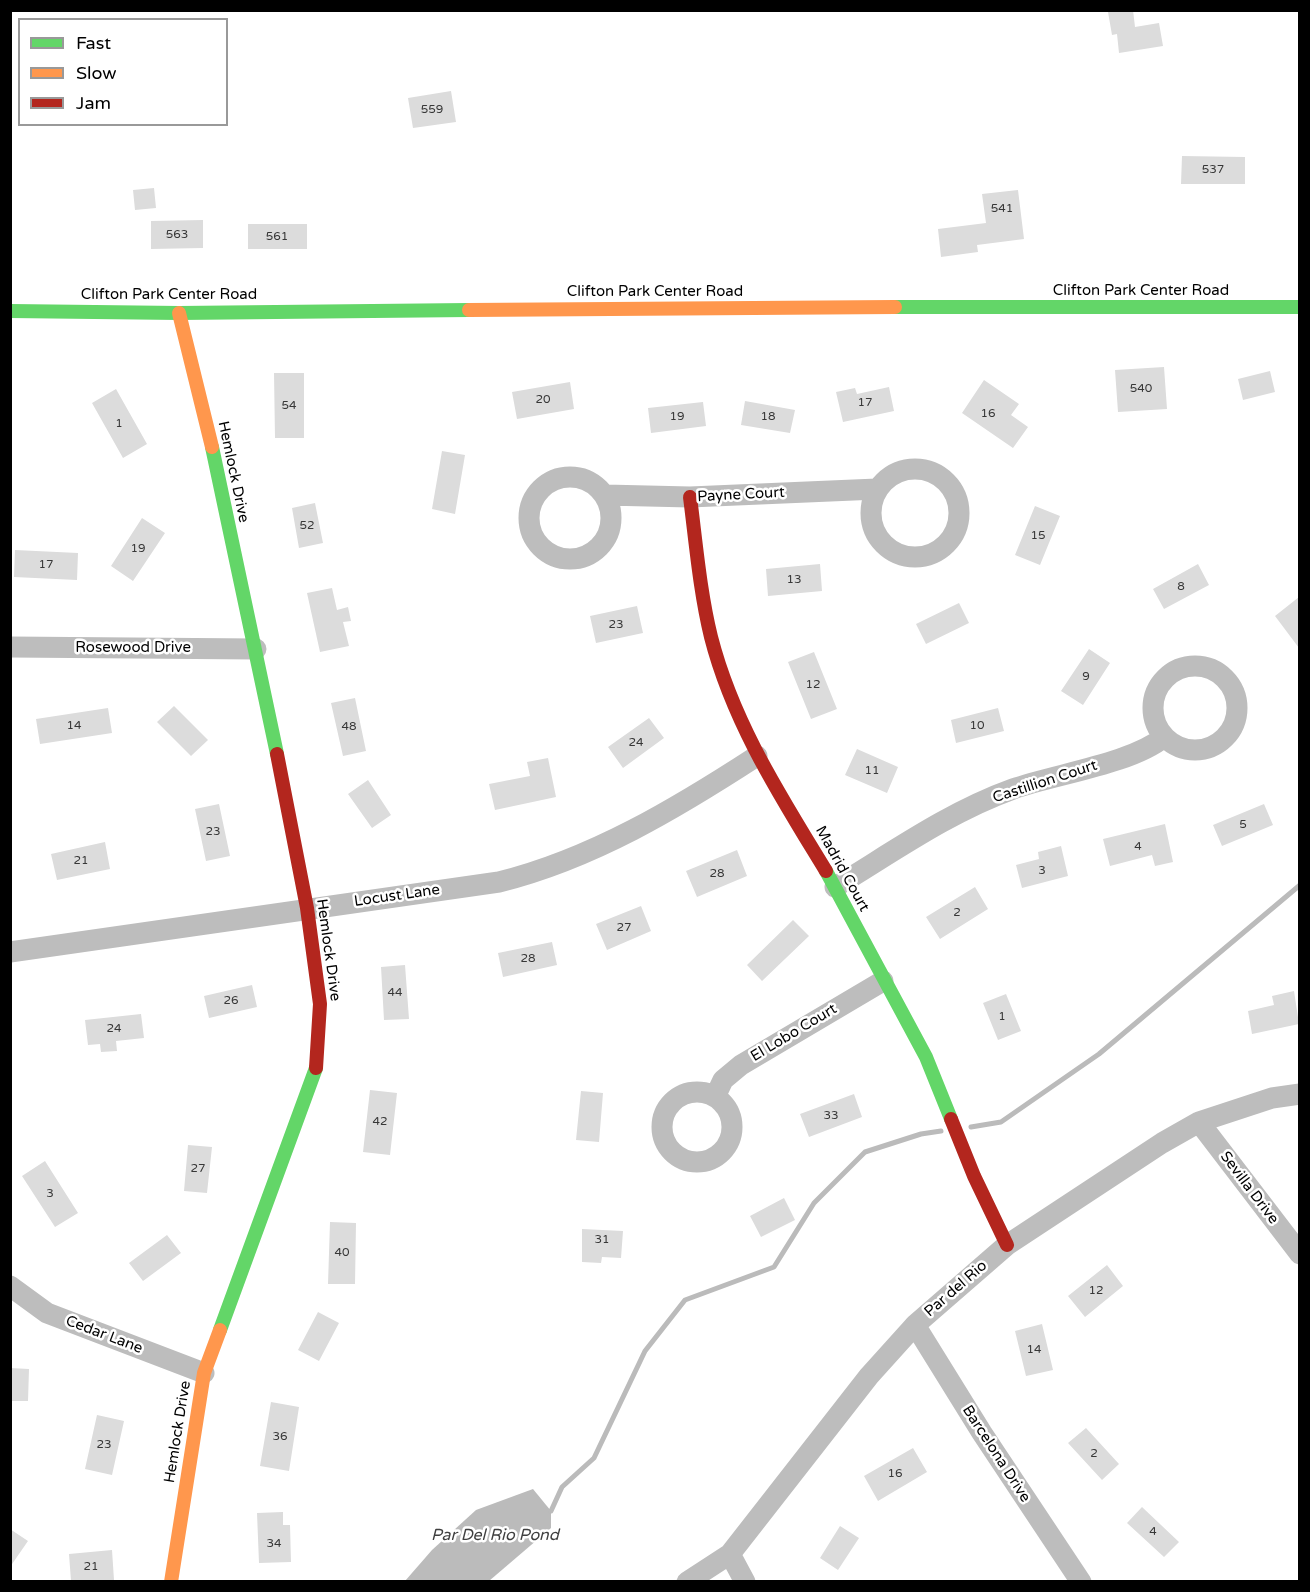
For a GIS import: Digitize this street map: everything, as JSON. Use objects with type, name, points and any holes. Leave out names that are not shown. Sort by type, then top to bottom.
[{"type":"street","name":"Clifton Park Center Road","points":[[10,311],[179,313],[717,307],[1299,307]]},
{"type":"street","name":"Hemlock Drive","points":[[171,1581],[204,1373],[317,1066],[320,1004],[307,908],[256,650],[208,428],[179,313]]},
{"type":"street","points":[[913,468],[934,473],[943,478],[951,486],[959,506],[957,527],[953,536],[946,545],[928,556],[906,556],[896,553],[879,540],[874,531],[871,509],[877,489],[893,475],[913,468]]},
{"type":"street","name":"Payne Court","points":[[605,495],[690,497],[877,489]]},
{"type":"street","name":"Madrid Court","points":[[690,497],[704,605],[712,640],[757,756],[835,887],[883,981],[926,1057],[975,1176],[1007,1245]]},
{"type":"street","name":"Rosewood Drive","points":[[10,646],[256,650]]},
{"type":"street","points":[[1192,666],[1213,670],[1229,682],[1234,690],[1238,710],[1237,720],[1227,737],[1210,748],[1190,751],[1180,748],[1164,737],[1154,719],[1153,708],[1158,688],[1172,672],[1192,666]]},
{"type":"street","name":"Castillion Court","points":[[835,887],[953,816],[1012,790],[1143,752],[1164,737]]},
{"type":"street","name":"Locust Lane","points":[[10,952],[499,882],[536,873],[574,859],[697,794],[757,756]]},
{"type":"street","name":"El Lobo Court","points":[[715,1097],[723,1080],[741,1065],[883,981]]},
{"type":"street","name":"Par del Rio","points":[[687,1581],[730,1554],[869,1376],[915,1325],[1007,1245],[1162,1143],[1199,1122],[1263,1101],[1299,1094]]},
{"type":"street","name":"Sevilla Drive","points":[[1199,1122],[1299,1254]]},
{"type":"street","name":"Cedar Lane","points":[[10,1286],[46,1313],[204,1373]]},
{"type":"street","name":"Barcelona Drive","points":[[915,1325],[988,1443],[1081,1581]]},
{"type":"street","points":[[730,1554],[745,1581]]},
{"type":"water","name":"Par Del Rio Pond","points":[[533,1489],[551,1511],[551,1528],[489,1581],[405,1581],[432,1550],[476,1510]]},
{"type":"building","points":[[1133,10],[1135,27],[1159,23],[1163,46],[1119,53],[1117,34],[1112,35],[1108,12]]},
{"type":"building","points":[[451,91],[456,122],[413,128],[408,98]]},
{"type":"building","points":[[1182,156],[1245,157],[1245,184],[1181,184]]},
{"type":"building","points":[[154,188],[156,208],[135,210],[133,190]]},
{"type":"building","points":[[1018,190],[1024,239],[977,245],[978,252],[941,257],[938,229],[986,223],[982,194]]},
{"type":"building","points":[[203,220],[203,248],[151,249],[151,221]]},
{"type":"building","points":[[248,224],[307,224],[307,249],[248,249]]},
{"type":"building","points":[[1164,367],[1167,409],[1118,412],[1115,370]]},
{"type":"building","points":[[1270,371],[1275,392],[1243,400],[1238,379]]},
{"type":"building","points":[[274,373],[304,373],[304,438],[275,438]]},
{"type":"building","points":[[984,380],[1019,404],[1011,415],[1028,427],[1013,448],[962,413]]},
{"type":"building","points":[[570,382],[574,409],[517,419],[512,392]]},
{"type":"building","points":[[889,387],[894,411],[843,422],[836,392],[855,388],[857,394]]},
{"type":"building","points":[[116,389],[147,444],[123,458],[92,403]]},
{"type":"building","points":[[745,401],[795,410],[790,433],[741,425]]},
{"type":"building","points":[[703,402],[706,426],[651,433],[648,408]]},
{"type":"building","points":[[442,451],[465,455],[455,514],[432,509]]},
{"type":"building","points":[[315,503],[323,543],[299,548],[292,508]]},
{"type":"building","points":[[1035,506],[1060,516],[1040,565],[1015,555]]},
{"type":"building","points":[[142,518],[165,533],[133,581],[111,566]]},
{"type":"building","points":[[15,550],[78,553],[77,580],[14,577]]},
{"type":"building","points":[[820,564],[822,591],[768,596],[766,569]]},
{"type":"building","points":[[1198,564],[1209,585],[1164,609],[1153,589]]},
{"type":"building","points":[[332,588],[337,610],[348,607],[351,621],[343,622],[349,646],[320,652],[307,593]]},
{"type":"building","points":[[1299,597],[1299,648],[1275,616]]},
{"type":"building","points":[[959,603],[969,623],[926,644],[916,624]]},
{"type":"building","points":[[637,606],[643,633],[596,643],[590,616]]},
{"type":"building","points":[[1089,649],[1110,663],[1083,705],[1061,691]]},
{"type":"building","points":[[814,652],[837,709],[811,719],[788,662]]},
{"type":"building","points":[[355,698],[366,751],[343,756],[331,703]]},
{"type":"building","points":[[174,706],[208,740],[191,756],[157,722]]},
{"type":"building","points":[[108,708],[112,733],[40,744],[36,719]]},
{"type":"building","points":[[998,708],[1004,731],[956,743],[951,720]]},
{"type":"building","points":[[649,718],[664,738],[623,768],[608,747]]},
{"type":"building","points":[[857,749],[898,767],[887,793],[845,775]]},
{"type":"building","points":[[548,758],[556,797],[495,810],[489,784],[530,776],[527,762]]},
{"type":"building","points":[[368,780],[391,815],[372,828],[348,794]]},
{"type":"building","points":[[219,804],[230,856],[206,861],[195,809]]},
{"type":"building","points":[[1264,804],[1273,825],[1222,846],[1213,825]]},
{"type":"building","points":[[1165,824],[1173,862],[1155,866],[1152,855],[1110,866],[1103,839]]},
{"type":"building","points":[[105,842],[110,869],[57,880],[51,854]]},
{"type":"building","points":[[1061,846],[1068,876],[1022,888],[1016,865],[1039,859],[1038,852]]},
{"type":"building","points":[[737,850],[747,876],[697,897],[686,871]]},
{"type":"building","points":[[975,887],[988,909],[940,939],[926,917]]},
{"type":"building","points":[[641,906],[651,931],[607,950],[596,924]]},
{"type":"building","points":[[793,920],[809,936],[762,981],[747,965]]},
{"type":"building","points":[[552,942],[557,965],[503,977],[498,953]]},
{"type":"building","points":[[405,965],[409,1019],[384,1020],[381,967]]},
{"type":"building","points":[[252,985],[257,1007],[209,1018],[204,996]]},
{"type":"building","points":[[1294,991],[1299,1024],[1252,1034],[1248,1011],[1274,1005],[1272,996]]},
{"type":"building","points":[[1006,994],[1021,1031],[998,1040],[983,1003]]},
{"type":"building","points":[[141,1014],[144,1038],[116,1041],[117,1051],[101,1052],[100,1044],[88,1045],[85,1020]]},
{"type":"building","points":[[370,1090],[397,1093],[390,1155],[363,1152]]},
{"type":"building","points":[[581,1091],[603,1093],[599,1142],[576,1140]]},
{"type":"building","points":[[854,1094],[862,1117],[809,1137],[800,1114]]},
{"type":"building","points":[[188,1145],[212,1147],[207,1193],[184,1191]]},
{"type":"building","points":[[45,1161],[78,1213],[55,1227],[22,1176]]},
{"type":"building","points":[[784,1198],[795,1220],[761,1237],[750,1216]]},
{"type":"building","points":[[330,1222],[356,1223],[355,1284],[328,1284]]},
{"type":"building","points":[[582,1229],[623,1231],[621,1258],[602,1257],[601,1263],[582,1262]]},
{"type":"building","points":[[167,1235],[181,1253],[143,1281],[129,1263]]},
{"type":"building","points":[[1107,1265],[1123,1286],[1085,1317],[1068,1296]]},
{"type":"building","points":[[318,1312],[339,1323],[319,1361],[298,1350]]},
{"type":"building","points":[[1042,1324],[1053,1370],[1026,1376],[1015,1331]]},
{"type":"building","points":[[10,1368],[29,1369],[28,1401],[10,1401]]},
{"type":"building","points":[[271,1402],[299,1407],[289,1471],[260,1466]]},
{"type":"building","points":[[97,1415],[124,1421],[112,1475],[85,1469]]},
{"type":"building","points":[[1086,1428],[1119,1464],[1102,1480],[1068,1443]]},
{"type":"building","points":[[913,1448],[927,1472],[878,1501],[864,1476]]},
{"type":"building","points":[[1142,1507],[1179,1542],[1164,1557],[1127,1523]]},
{"type":"building","points":[[283,1512],[283,1525],[290,1525],[291,1562],[259,1563],[257,1513]]},
{"type":"building","points":[[840,1526],[859,1538],[838,1570],[820,1558]]},
{"type":"building","points":[[10,1529],[28,1541],[10,1567]]},
{"type":"building","points":[[112,1550],[114,1580],[71,1581],[69,1554]]},
{"type":"waterway","points":[[971,1127],[1001,1122],[1099,1054],[1300,885]]},
{"type":"waterway","points":[[551,1511],[562,1487],[594,1458],[645,1351],[685,1300],[774,1267],[814,1203],[865,1152],[921,1134],[941,1131]]},
{"type":"traffic: fast","points":[[895,307],[1300,307]]},
{"type":"traffic: fast","points":[[10,311],[179,313],[469,310]]},
{"type":"traffic: fast","points":[[212,447],[277,754]]},
{"type":"traffic: fast","points":[[826,871],[926,1057],[951,1119]]},
{"type":"traffic: fast","points":[[220,1330],[316,1068]]},
{"type":"traffic: slow","points":[[469,310],[895,307]]},
{"type":"traffic: slow","points":[[179,313],[212,447]]},
{"type":"traffic: slow","points":[[171,1582],[204,1373],[220,1330]]},
{"type":"traffic: jam","points":[[690,497],[704,603],[720,669],[760,758],[826,871]]},
{"type":"traffic: jam","points":[[277,754],[307,908],[320,1004],[316,1068]]},
{"type":"traffic: jam","points":[[951,1119],[974,1176],[1007,1245]]}]
